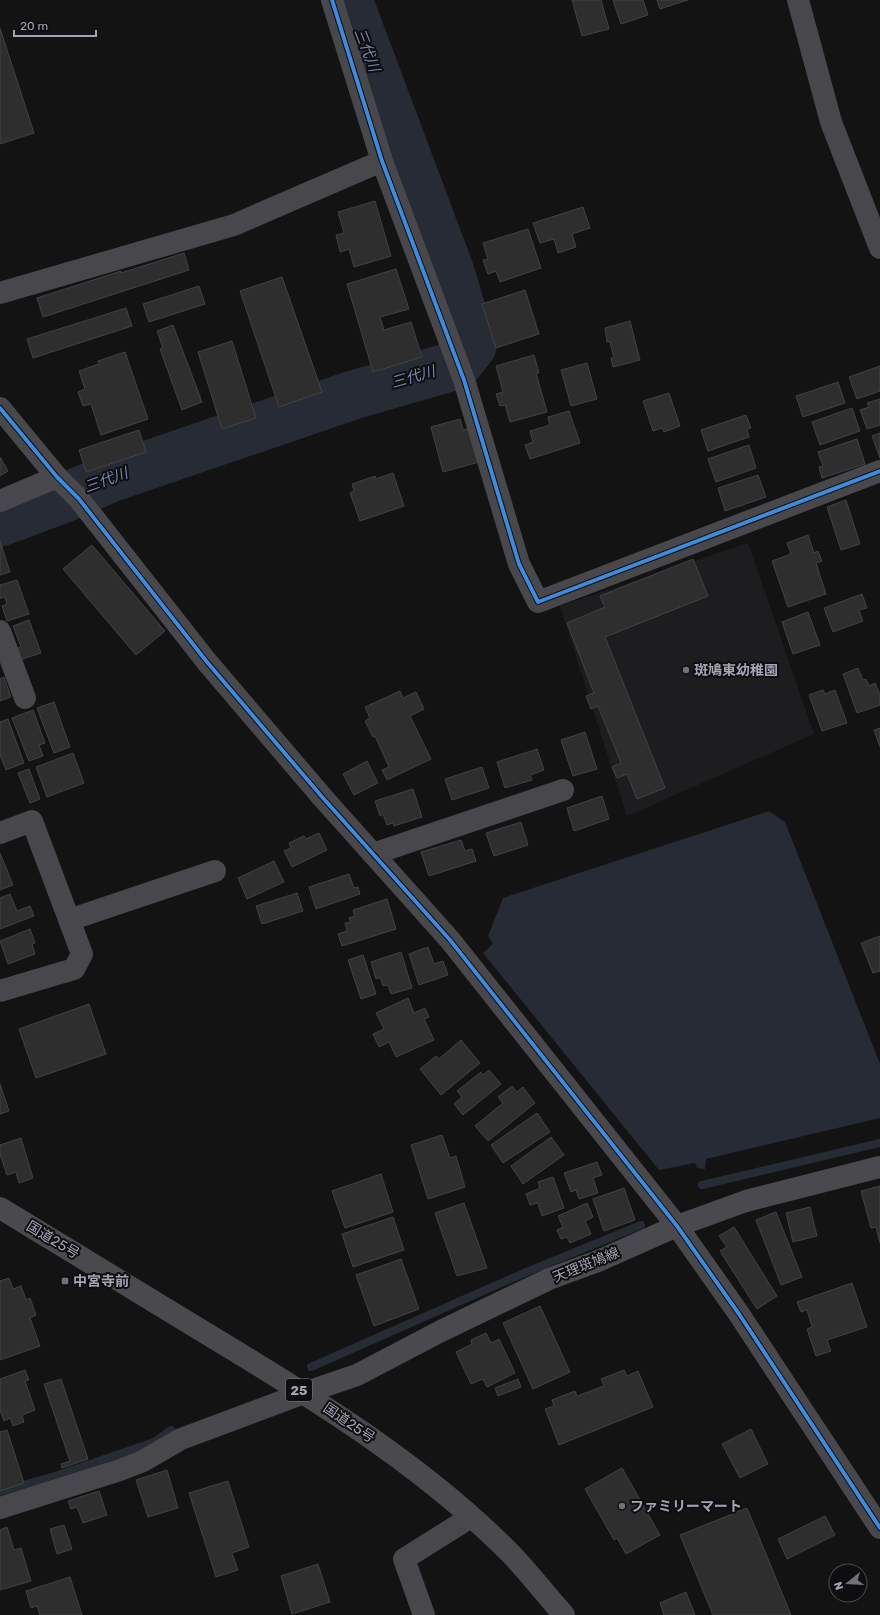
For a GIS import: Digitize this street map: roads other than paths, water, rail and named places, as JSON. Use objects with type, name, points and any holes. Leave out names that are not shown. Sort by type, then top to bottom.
[{"type":"main road","name":"天理斑鳩線","points":[[304,1393],[357,1376],[441,1331],[549,1280],[598,1261],[677,1226],[746,1201],[880,1167]]},
{"type":"main road","name":"国道25号","points":[[0,1208],[304,1393],[355,1426],[408,1464],[471,1517],[509,1552],[564,1615]]},
{"type":"street","points":[[332,0],[382,162],[449,337],[464,380],[520,564],[538,602],[880,471]]},
{"type":"street","points":[[798,0],[831,122],[880,248]]},
{"type":"street","points":[[0,293],[234,225],[382,162]]},
{"type":"street","points":[[0,408],[57,477],[80,499],[207,662],[323,798],[450,940],[677,1226],[739,1314],[880,1528]]},
{"type":"street","points":[[0,501],[57,477]]},
{"type":"street","points":[[0,631],[25,698]]},
{"type":"street","points":[[373,854],[563,790]]},
{"type":"street","points":[[0,833],[32,822],[82,954],[74,969],[0,991]]},
{"type":"street","points":[[69,920],[215,871]]},
{"type":"street","points":[[0,1508],[120,1470],[142,1461],[181,1439],[304,1393]]},
{"type":"street","points":[[424,1615],[404,1559],[471,1517]]},
{"type":"waterway","name":"三代川","points":[[0,522],[62,499],[110,478],[353,395],[457,365],[472,346],[450,272],[348,0]]},
{"type":"waterway","points":[[702,1185],[880,1143]]},
{"type":"waterway","points":[[311,1367],[524,1273],[641,1225]]},
{"type":"waterway","points":[[0,1492],[58,1475],[154,1442],[171,1430]]},
{"type":"place","name":"斑鳩東幼稚園","points":[[686,670]]},
{"type":"place","name":"中宮寺前","points":[[65,1281]]},
{"type":"place","name":"ファミリーマート","points":[[622,1506]]}]
